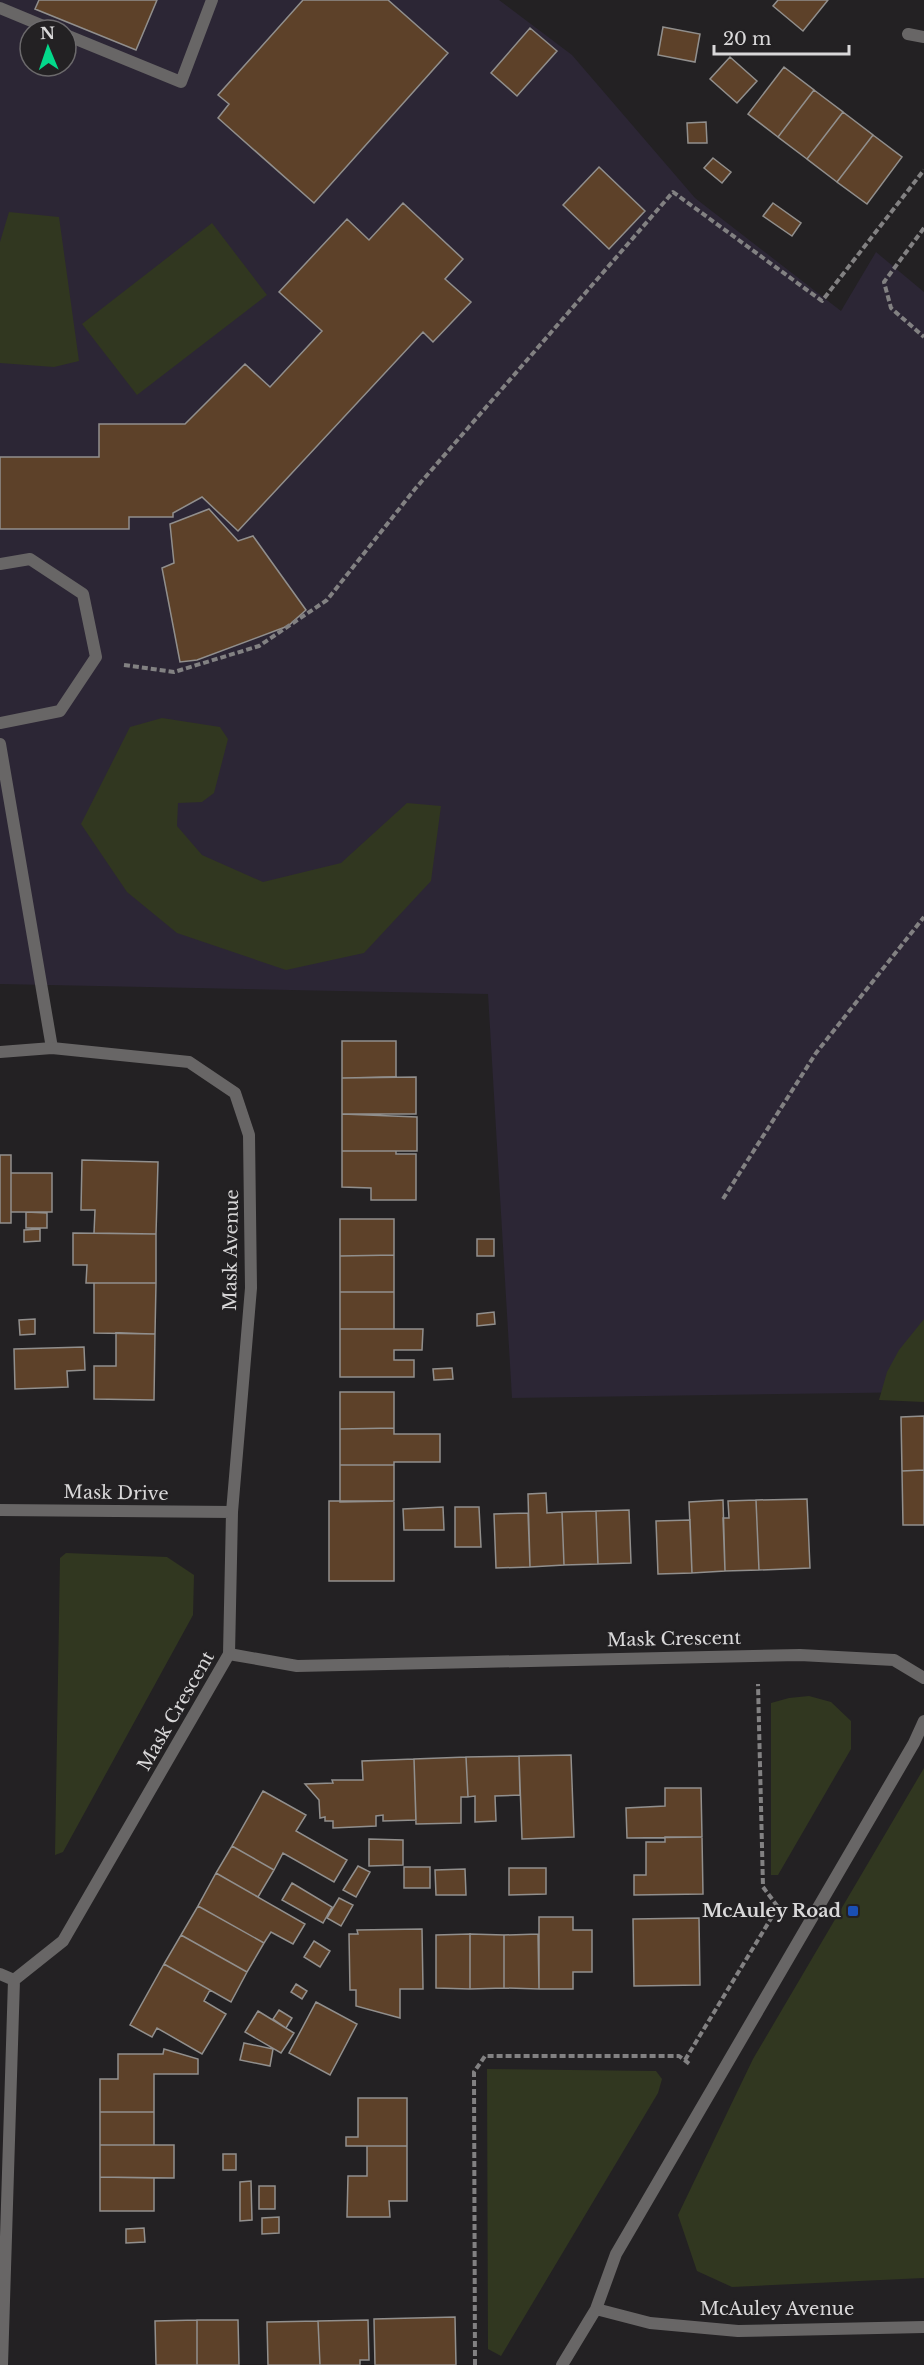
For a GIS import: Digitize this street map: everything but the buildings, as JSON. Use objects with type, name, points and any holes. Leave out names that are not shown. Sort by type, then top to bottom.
[{"type":"street","points":[[78,40],[181,82],[212,0]]},
{"type":"street","points":[[0,8],[24,18]]},
{"type":"street","points":[[908,34],[924,37]]},
{"type":"street","points":[[0,564],[30,559],[83,594],[96,657],[60,711],[0,723]]},
{"type":"street","points":[[0,744],[52,1048]]},
{"type":"street","name":"Mask Avenue","points":[[0,1052],[52,1048],[189,1062],[235,1093],[249,1135],[251,1288],[231,1512],[229,1654]]},
{"type":"street","name":"Mask Drive","points":[[0,1510],[231,1512]]},
{"type":"street","name":"Mask Crescent","points":[[14,1980],[63,1941],[229,1654],[297,1666],[800,1654],[894,1660],[924,1678]]},
{"type":"street","points":[[562,2365],[596,2309],[616,2254],[914,1743],[924,1721]]},
{"type":"street","points":[[0,1974],[14,1980],[2,2365]]},
{"type":"street","name":"McAuley Avenue","points":[[596,2309],[650,2323],[738,2331],[924,2327]]},
{"type":"path","points":[[94,661],[174,672],[259,646],[327,600],[415,489],[673,192],[822,301],[924,170]]},
{"type":"path","points":[[924,228],[884,282],[891,308],[924,338]]},
{"type":"path","points":[[723,1199],[816,1053],[924,917]]},
{"type":"path","points":[[685,2061],[778,1907],[763,1887],[758,1655]]},
{"type":"path","points":[[475,2365],[474,2072],[485,2056],[679,2056],[716,2084]]},
{"type":"shaded area","points":[[0,0],[499,0],[572,55],[695,198],[841,311],[876,252],[924,292],[924,1392],[512,1398],[488,994],[0,984]]},
{"type":"green space","points":[[9,212],[59,217],[79,361],[54,367],[0,363],[0,242]]},
{"type":"green space","points":[[212,223],[267,295],[137,395],[82,324]]},
{"type":"green space","points":[[162,718],[220,727],[228,739],[214,793],[202,802],[178,803],[177,826],[202,855],[263,882],[341,863],[407,803],[441,806],[431,881],[364,953],[286,970],[177,933],[127,892],[81,824],[130,727]]},
{"type":"green space","points":[[924,1319],[924,1402],[879,1400],[887,1372],[899,1350]]},
{"type":"green space","points":[[66,1553],[167,1557],[194,1575],[193,1615],[63,1852],[55,1855],[60,1558]]},
{"type":"green space","points":[[809,1696],[831,1702],[851,1721],[851,1749],[778,1875],[771,1875],[771,1703]]},
{"type":"green space","points":[[924,1768],[924,2278],[732,2287],[697,2271],[678,2215],[753,2059]]},
{"type":"green space","points":[[487,2069],[656,2071],[662,2079],[658,2093],[501,2356],[488,2349]]},
{"type":"place","name":"McAuley Road","points":[[853,1911]]}]
